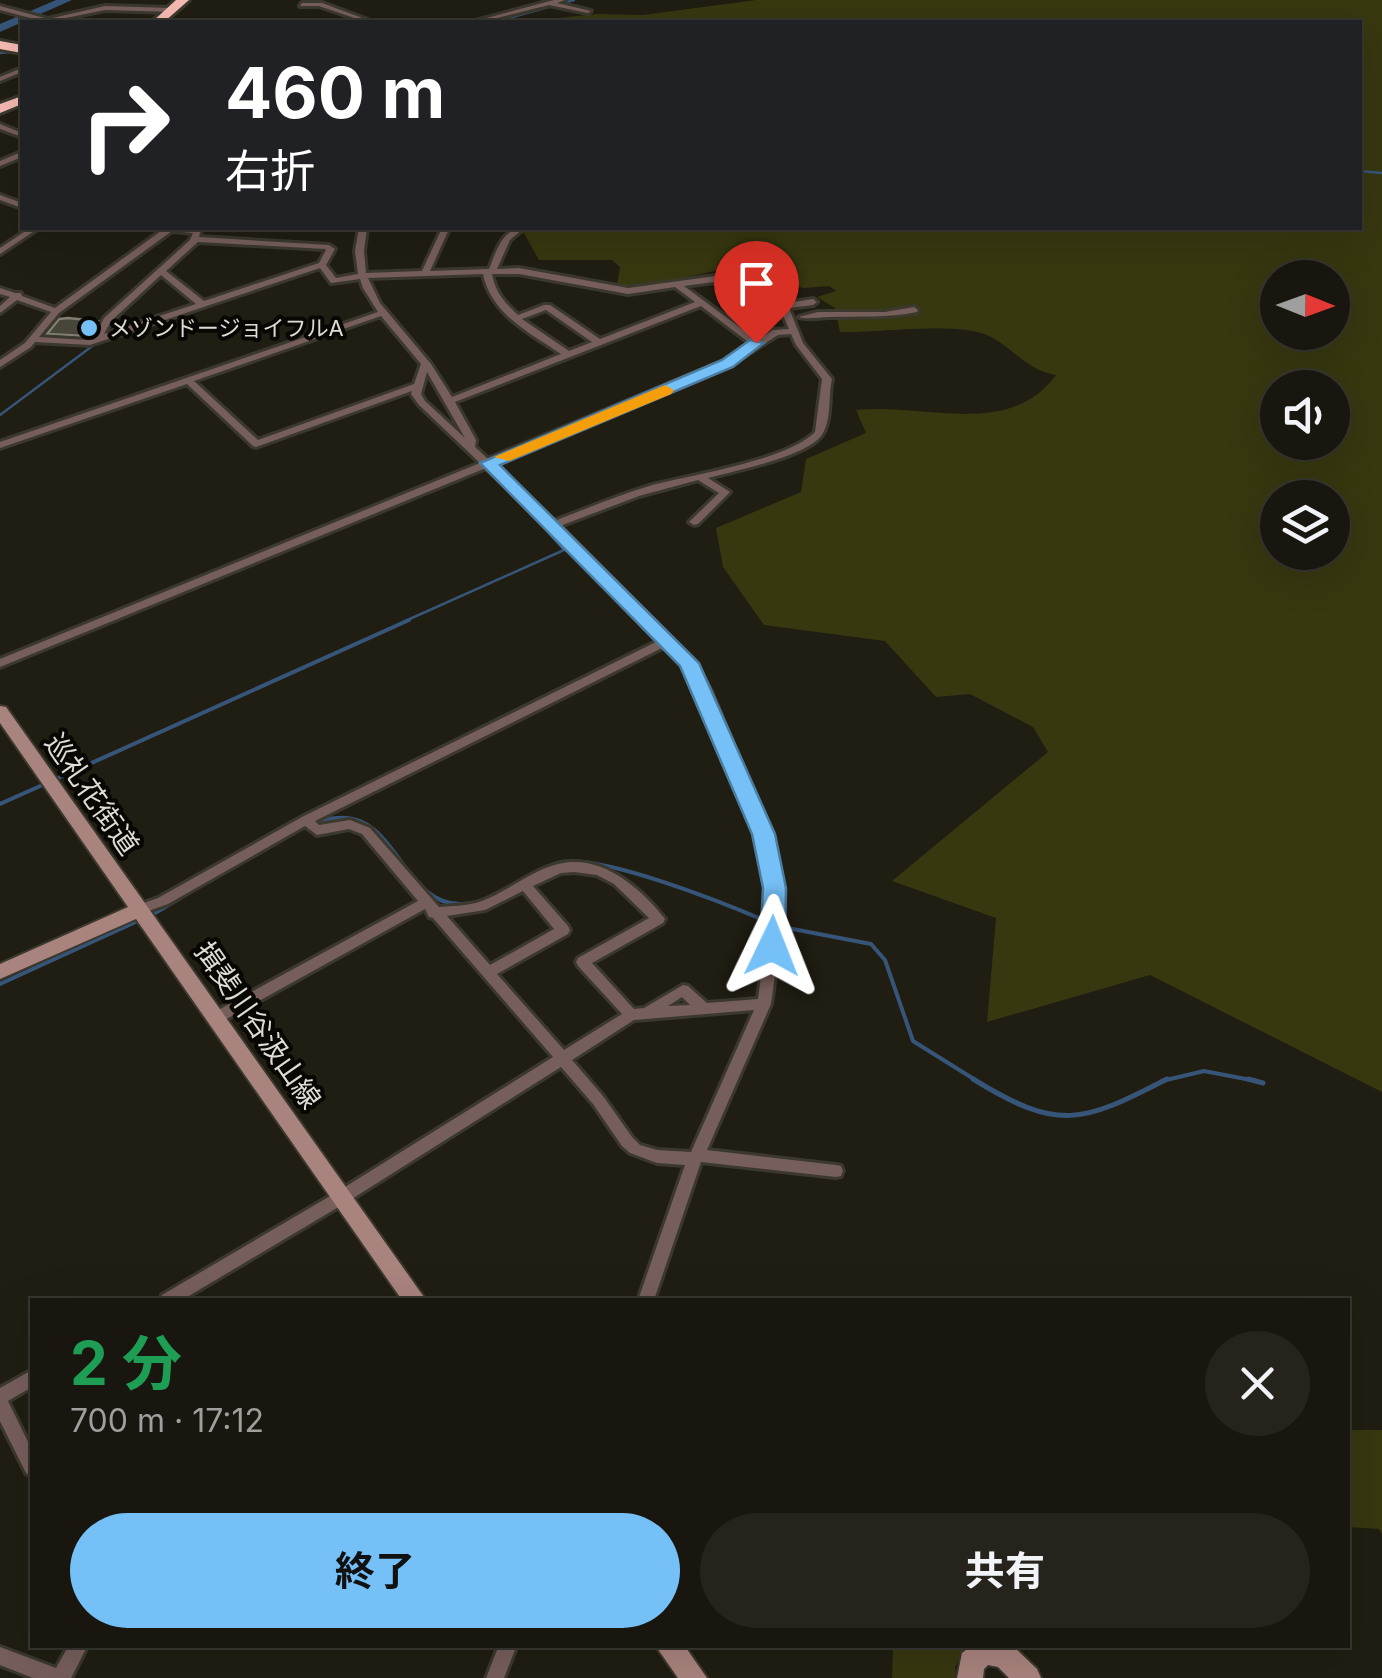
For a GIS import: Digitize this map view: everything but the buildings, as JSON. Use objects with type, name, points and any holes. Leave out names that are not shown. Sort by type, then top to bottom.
[{"type":"highway","points":[[160,20],[183,0]]},
{"type":"main road","name":"巡礼花街道","points":[[0,711],[140,909]]},
{"type":"main road","points":[[0,972],[140,909]]},
{"type":"main road","name":"揖斐川谷汲山線","points":[[140,909],[414,1298]]},
{"type":"main road","points":[[670,1648],[694,1678]]},
{"type":"main road","points":[[970,1678],[971,1662],[985,1652],[1004,1655],[1028,1678]]},
{"type":"street","points":[[483,20],[562,0]]},
{"type":"street","points":[[302,6],[320,4],[365,20]]},
{"type":"street","points":[[551,4],[588,11]]},
{"type":"street","points":[[0,8],[32,18],[57,20],[111,7],[171,10]]},
{"type":"street","points":[[3,246],[32,230]]},
{"type":"street","points":[[0,364],[34,339],[56,311],[167,230]]},
{"type":"street","points":[[97,340],[107,320],[192,241],[198,231],[189,230]]},
{"type":"street","points":[[216,240],[223,230]]},
{"type":"street","points":[[275,242],[286,230]]},
{"type":"street","points":[[363,230],[357,262],[360,276],[449,401],[472,440],[470,448]]},
{"type":"street","points":[[424,273],[444,230]]},
{"type":"street","points":[[518,230],[502,245],[489,271],[487,288],[518,318],[568,356]]},
{"type":"street","points":[[34,339],[77,343],[97,340],[322,265],[330,248],[275,242],[192,241]]},
{"type":"street","points":[[432,252],[448,252]]},
{"type":"street","points":[[322,265],[334,281],[424,273],[540,272],[628,291],[710,278],[754,278],[776,290],[802,317]]},
{"type":"street","points":[[162,272],[204,305]]},
{"type":"street","points":[[676,284],[756,343]]},
{"type":"street","points":[[0,292],[56,311]]},
{"type":"street","points":[[0,310],[18,295]]},
{"type":"street","points":[[788,306],[812,302]]},
{"type":"street","points":[[449,401],[699,304]]},
{"type":"street","points":[[552,524],[808,444],[822,430],[820,404],[827,378],[809,360],[788,306]]},
{"type":"street","points":[[518,318],[547,307],[599,343]]},
{"type":"street","points":[[0,663],[728,364],[802,317],[828,312],[888,318],[914,310]]},
{"type":"street","points":[[0,445],[383,313]]},
{"type":"street","points":[[425,365],[416,394],[668,641],[704,688],[764,834],[775,888],[764,1004],[696,1157],[647,1298]]},
{"type":"street","points":[[188,380],[256,444],[415,388]]},
{"type":"street","points":[[694,522],[726,492],[698,476]]},
{"type":"street","points":[[140,909],[163,901],[306,820],[668,641]]},
{"type":"street","points":[[306,820],[317,830],[350,824],[366,831],[640,1156],[836,1170]]},
{"type":"street","points":[[216,1018],[429,908],[480,907],[560,868],[600,871],[619,882],[658,919],[583,962],[639,1014]]},
{"type":"street","points":[[488,973],[563,930],[525,885]]},
{"type":"street","points":[[171,1298],[639,1014],[764,1004]]},
{"type":"street","points":[[30,1379],[0,1400],[30,1463]]},
{"type":"street","points":[[0,1656],[59,1678],[78,1648]]},
{"type":"street","points":[[495,1678],[507,1648]]},
{"type":"shaded area","points":[[756,0],[1382,0],[1382,1092],[1150,975],[987,1022],[996,918],[892,881],[1048,752],[1033,727],[970,694],[936,697],[885,641],[764,625],[723,567],[716,528],[801,492],[806,459],[866,433],[856,410],[990,412],[1037,395],[1056,375],[1037,369],[998,341],[976,332],[939,328],[840,332],[835,308],[817,297],[836,291],[829,286],[804,288],[724,269],[631,289],[617,285],[620,267],[612,260],[539,260],[522,230],[1362,230],[1362,20],[539,20],[597,14],[643,15]]},
{"type":"shaded area","points":[[1350,1430],[1382,1430],[1382,1534],[1379,1529],[1350,1527]]},
{"type":"shaded area","points":[[893,1648],[965,1648],[955,1667],[958,1678],[892,1678]]},
{"type":"waterway","points":[[0,28],[66,0]]},
{"type":"waterway","points":[[501,20],[574,0]]},
{"type":"waterway","points":[[0,53],[20,51]]},
{"type":"waterway","points":[[1362,171],[1382,173]]},
{"type":"waterway","points":[[104,341],[319,269]]},
{"type":"waterway","points":[[0,415],[95,344]]},
{"type":"waterway","points":[[403,622],[564,550],[542,525],[635,491]]},
{"type":"waterway","points":[[56,779],[409,620]]},
{"type":"waterway","points":[[0,804],[47,783]]},
{"type":"waterway","points":[[149,916],[267,844],[337,818],[357,820],[373,829],[425,890],[441,900],[461,904],[487,899],[546,868],[576,861],[662,882],[768,922]]},
{"type":"waterway","points":[[0,984],[140,920]]},
{"type":"waterway","points":[[777,926],[871,944],[885,960],[913,1041],[977,1081]]},
{"type":"waterway","points":[[1164,1081],[1204,1071],[1254,1081]]},
{"type":"waterway","points":[[973,1079],[1028,1108],[1070,1115],[1113,1105],[1164,1081]]},
{"type":"waterway","points":[[1248,1079],[1254,1081]]},
{"type":"waterway","points":[[1254,1081],[1263,1083]]},
{"type":"slow traffic","points":[[503,457],[665,390]]},
{"type":"place","name":"メゾンドージョイフルA","points":[[89,328]]},
{"type":"route","points":[[756,343],[728,364],[488,463],[646,618],[689,663],[704,688],[764,834],[775,888],[772,946]]}]
